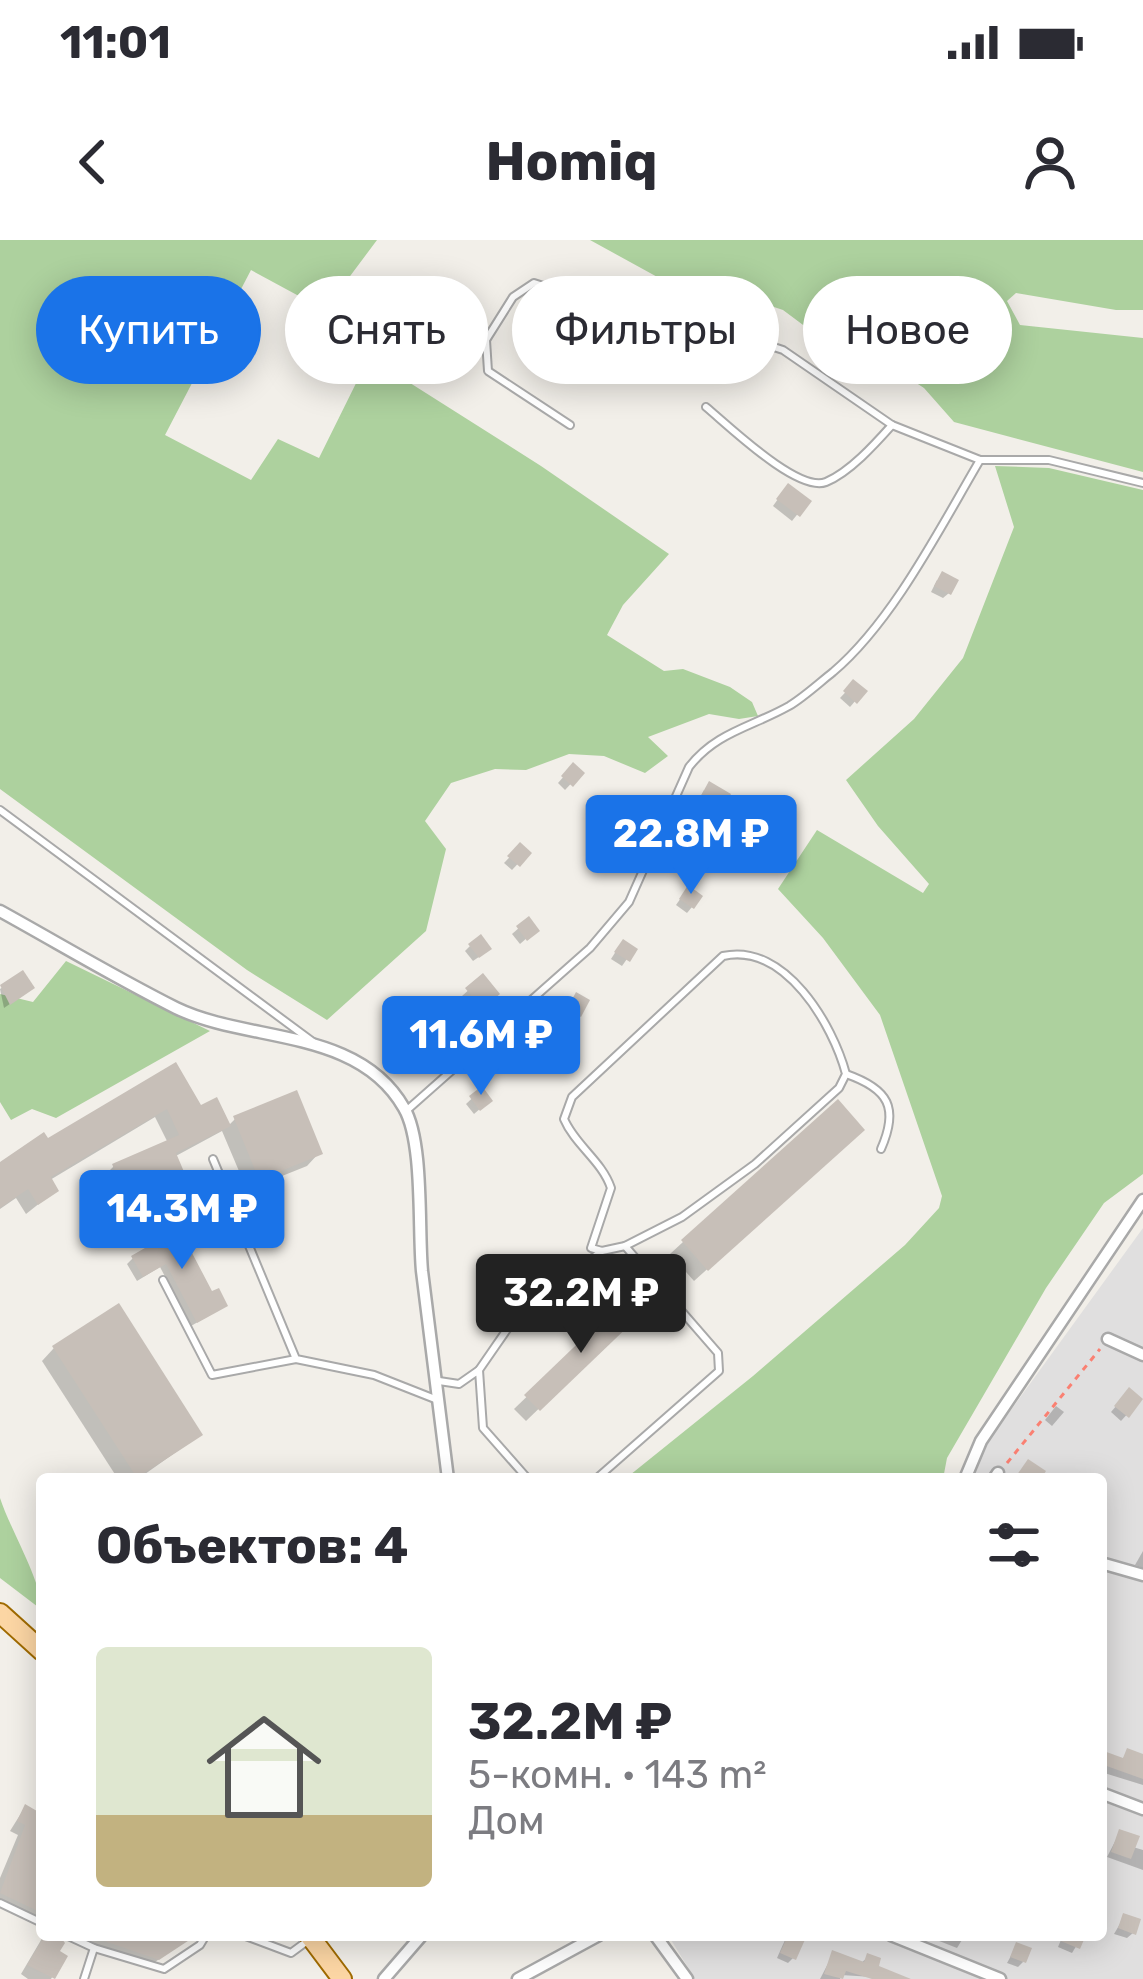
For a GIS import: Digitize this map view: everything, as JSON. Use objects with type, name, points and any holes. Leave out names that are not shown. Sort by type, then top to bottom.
[{"type":"main road","points":[[0,1612],[36,1646]]},
{"type":"main road","points":[[314,1941],[342,1979]]},
{"type":"street","points":[[0,911],[180,1010],[321,1047],[369,1072],[406,1111],[415,1155],[422,1269],[447,1473]]},
{"type":"street","points":[[968,1473],[981,1441],[1143,1200]]},
{"type":"street","points":[[1108,1340],[1143,1355]]},
{"type":"street","points":[[1107,1565],[1143,1575]]},
{"type":"street","points":[[1107,1795],[1143,1809]]},
{"type":"street","points":[[384,1979],[417,1941]]},
{"type":"street","points":[[518,1979],[588,1941]]},
{"type":"street","points":[[659,1941],[687,1979]]},
{"type":"street","points":[[906,1941],[1000,1979]]},
{"type":"lane","points":[[570,425],[488,371],[486,340],[513,297],[534,283],[645,332],[728,332],[783,350],[892,425],[980,460],[1048,460],[1143,483]]},
{"type":"lane","points":[[706,407],[783,470],[809,484],[826,482],[892,425]]},
{"type":"lane","points":[[406,1111],[590,948],[628,902],[688,767],[703,749],[717,737],[791,705],[838,668],[902,592],[980,460]]},
{"type":"lane","points":[[0,810],[321,1047]]},
{"type":"lane","points":[[602,1252],[591,1247],[610,1180],[570,1134],[566,1110],[572,1097],[723,956],[736,953],[756,958],[787,976],[820,1014],[838,1045],[846,1074],[878,1090],[890,1105],[892,1124],[880,1148]]},
{"type":"lane","points":[[439,1382],[459,1384],[479,1370],[518,1315],[602,1252],[625,1246],[682,1217],[755,1164],[820,1108],[846,1074]]},
{"type":"lane","points":[[213,1159],[296,1359]]},
{"type":"lane","points":[[603,1473],[719,1371],[718,1353],[625,1246]]},
{"type":"lane","points":[[163,1280],[212,1375],[296,1359],[374,1375],[438,1401]]},
{"type":"lane","points":[[479,1370],[483,1428],[523,1473]]},
{"type":"lane","points":[[0,1903],[36,1921]]},
{"type":"lane","points":[[79,1941],[164,1969],[202,1941]]},
{"type":"lane","points":[[259,1941],[291,1953],[304,1941]]},
{"type":"lane","points":[[84,1979],[94,1948]]},
{"type":"path","points":[[998,1473],[1108,1340]]},
{"type":"shaded area","points":[[1143,1228],[1143,1979],[695,1979],[672,1941],[1107,1941],[1107,1473],[975,1473],[987,1443]]},
{"type":"green space","points":[[0,240],[377,240],[350,276],[285,276],[285,288],[251,270],[248,276],[36,276],[36,384],[192,384],[165,435],[251,480],[278,439],[319,458],[356,384],[412,384],[669,554],[623,605],[607,635],[664,671],[683,669],[730,687],[752,702],[758,716],[739,719],[709,714],[648,737],[668,756],[645,773],[604,756],[569,754],[526,770],[495,769],[451,783],[425,821],[446,849],[426,931],[327,1020],[247,970],[0,789]]},
{"type":"green space","points":[[590,240],[1143,240],[1143,310],[1016,293],[1012,297],[1012,276],[803,276],[803,325],[779,309],[779,276],[656,276]]},
{"type":"green space","points":[[1012,310],[1020,325],[1143,338],[1143,472],[954,422],[918,384],[1012,384]]},
{"type":"green space","points":[[995,466],[1049,468],[1143,490],[1143,1174],[1104,1203],[1046,1288],[947,1458],[944,1473],[632,1473],[905,1245],[939,1208],[942,1196],[880,1015],[823,938],[778,889],[817,830],[923,893],[929,884],[878,826],[846,780],[914,719],[963,658],[1014,527]]},
{"type":"green space","points":[[66,961],[210,1031],[56,1118],[32,1109],[11,1120],[0,1102],[0,994],[33,1002]]},
{"type":"green space","points":[[0,1498],[36,1583],[36,1605],[0,1578]]},
{"type":"building","points":[[788,483],[812,501],[800,517],[776,499]]},
{"type":"building","points":[[942,571],[959,580],[951,595],[934,586]]},
{"type":"building","points":[[853,679],[868,691],[857,704],[843,691]]},
{"type":"building","points":[[573,762],[585,773],[573,787],[561,776]]},
{"type":"building","points":[[709,781],[731,794],[718,818],[696,805]]},
{"type":"building","points":[[520,842],[532,853],[520,867],[507,856]]},
{"type":"building","points":[[688,885],[703,896],[694,909],[679,899]]},
{"type":"building","points":[[529,916],[540,931],[527,941],[516,926]]},
{"type":"building","points":[[481,934],[492,949],[479,958],[468,944]]},
{"type":"building","points":[[623,939],[638,949],[630,962],[614,952]]},
{"type":"building","points":[[23,970],[35,988],[10,1005],[0,985]]},
{"type":"building","points":[[483,973],[500,994],[472,1017],[475,1021],[461,1035],[446,1021],[471,995],[465,988]]},
{"type":"building","points":[[576,992],[590,1000],[581,1017],[567,1009]]},
{"type":"building","points":[[408,998],[419,1013],[406,1023],[395,1008]]},
{"type":"building","points":[[176,1062],[201,1105],[217,1097],[231,1126],[176,1153],[196,1200],[138,1225],[112,1164],[179,1135],[167,1109],[51,1177],[59,1191],[38,1205],[28,1189],[0,1208],[0,1162],[44,1132],[48,1138]]},
{"type":"building","points":[[482,1086],[493,1101],[480,1111],[469,1096]]},
{"type":"building","points":[[297,1090],[323,1154],[259,1180],[233,1116]]},
{"type":"building","points":[[838,1099],[865,1130],[708,1271],[681,1240]]},
{"type":"building","points":[[185,1225],[197,1247],[191,1251],[212,1291],[219,1288],[228,1306],[197,1323],[166,1264],[143,1277],[131,1256]]},
{"type":"building","points":[[622,1301],[638,1317],[540,1411],[524,1395]]},
{"type":"building","points":[[119,1303],[203,1435],[145,1473],[134,1473],[52,1346]]},
{"type":"building","points":[[1129,1387],[1143,1399],[1129,1418],[1114,1406]]},
{"type":"building","points":[[1028,1459],[1046,1471],[1045,1473],[1018,1473]]},
{"type":"building","points":[[1127,1748],[1143,1754],[1143,1779],[1107,1766],[1107,1752],[1123,1758]]},
{"type":"building","points":[[25,1804],[36,1810],[36,1910],[0,1893],[25,1825],[17,1821]]},
{"type":"building","points":[[1119,1829],[1140,1836],[1131,1859],[1111,1852]]},
{"type":"building","points":[[1123,1913],[1141,1919],[1136,1935],[1118,1928]]},
{"type":"building","points":[[41,1941],[65,1943],[60,1951],[68,1956],[55,1979],[27,1965]]},
{"type":"building","points":[[104,1941],[188,1941],[159,1960]]},
{"type":"building","points":[[785,1941],[804,1941],[796,1960],[780,1953]]},
{"type":"building","points":[[1061,1941],[1083,1941],[1080,1949]]},
{"type":"building","points":[[1016,1942],[1032,1948],[1026,1963],[1010,1957]]},
{"type":"building","points":[[832,1950],[864,1962],[867,1953],[881,1958],[879,1966],[911,1979],[872,1979],[846,1971],[843,1979],[824,1974]]}]
